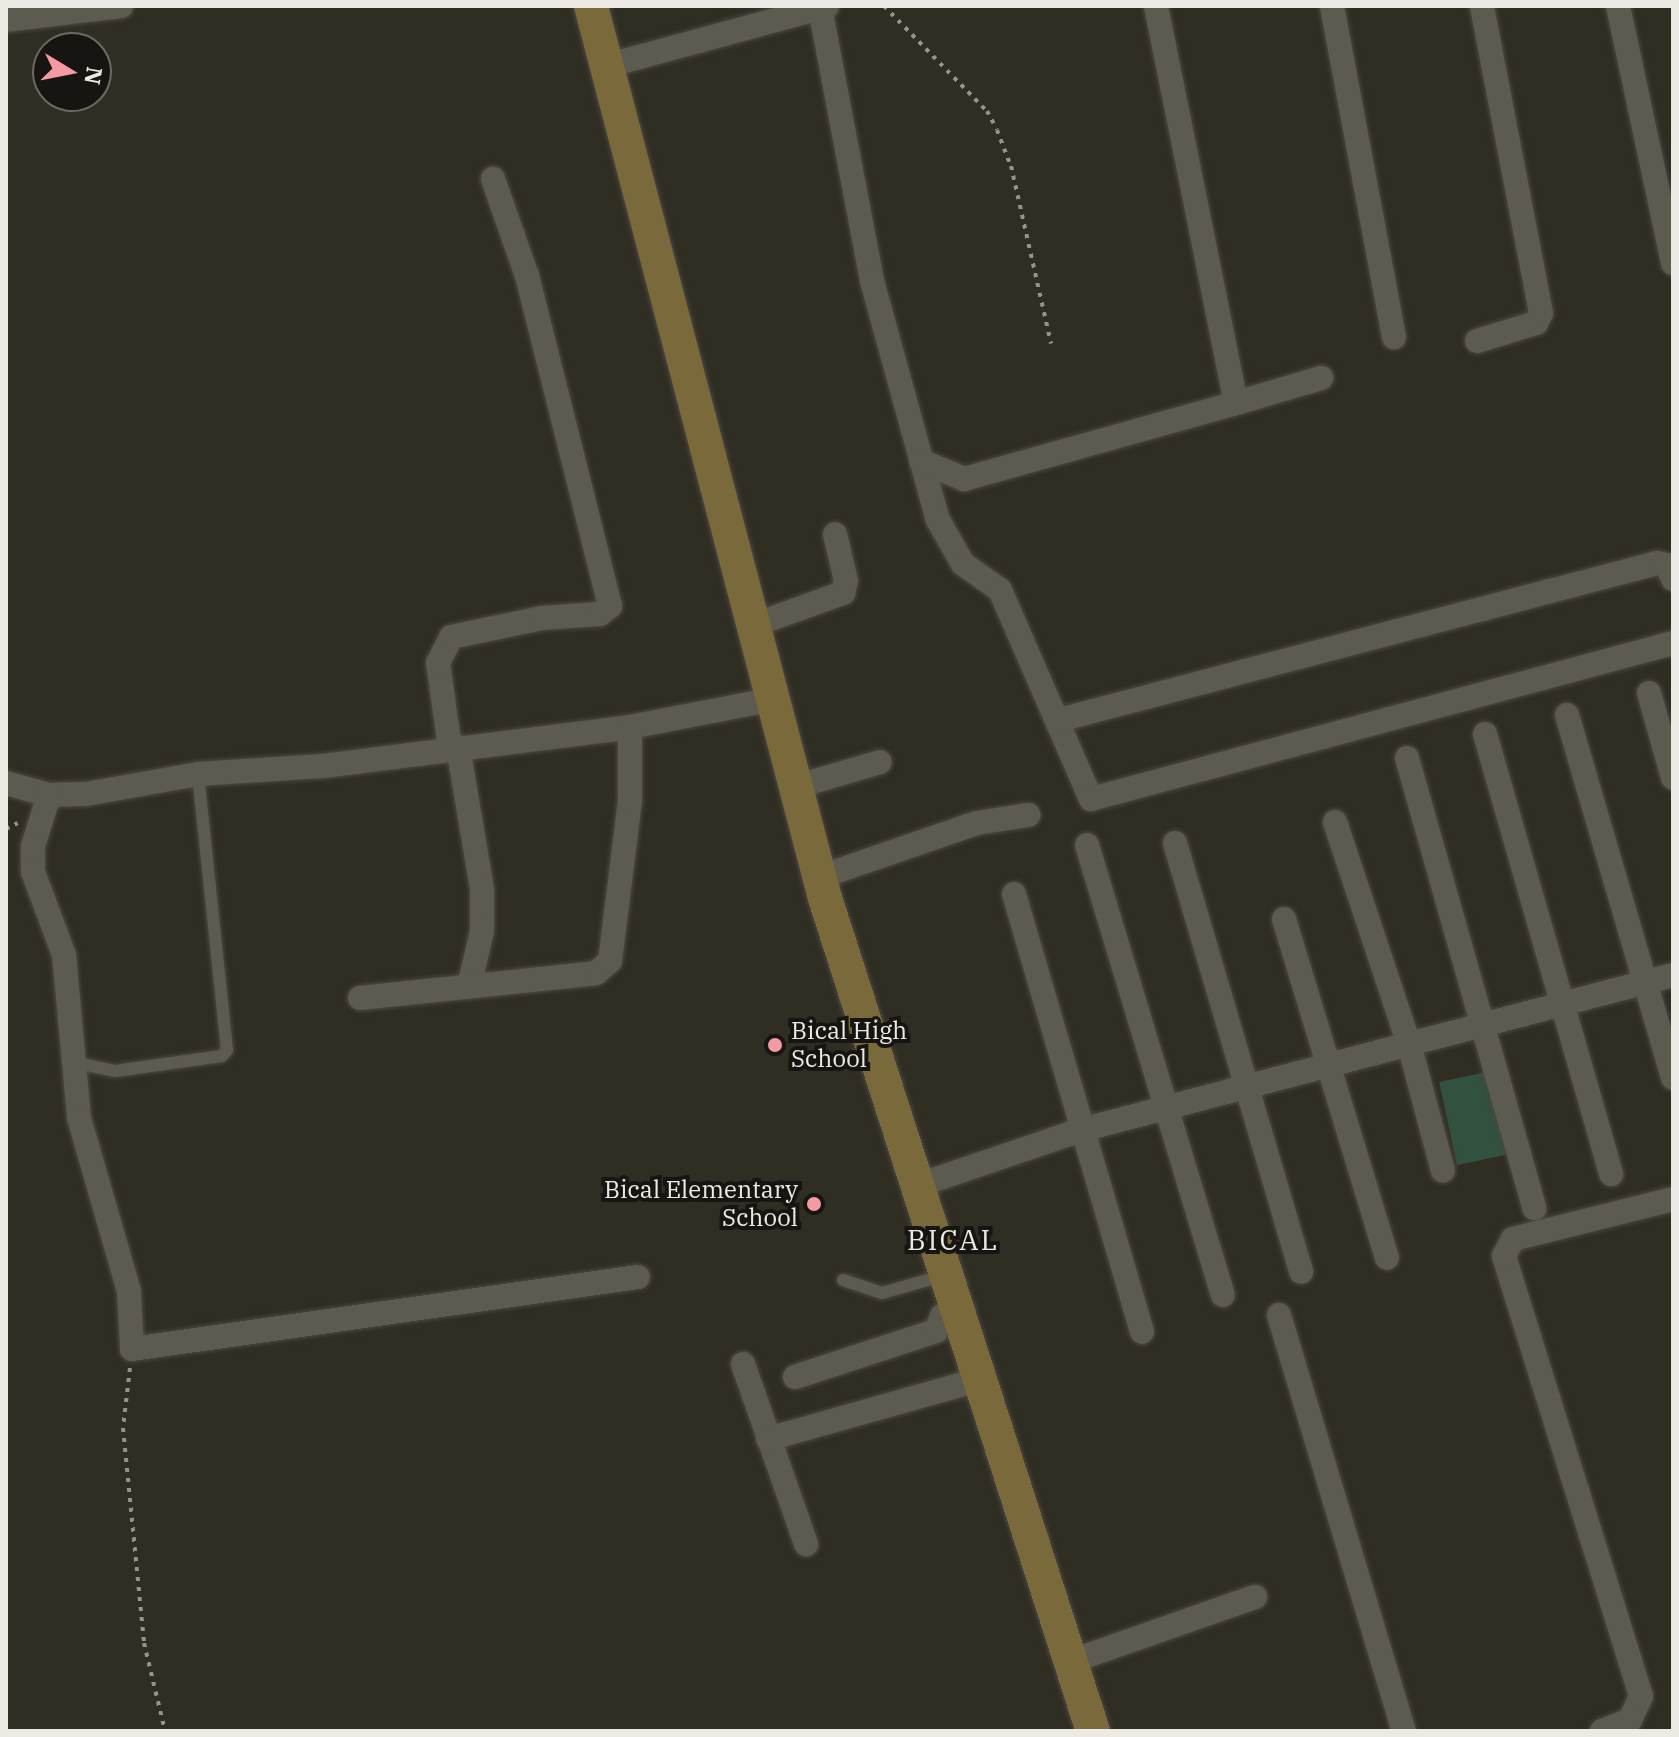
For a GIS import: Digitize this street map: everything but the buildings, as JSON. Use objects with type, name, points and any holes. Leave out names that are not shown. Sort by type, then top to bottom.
[{"type":"street","points":[[6,20],[121,6]]},
{"type":"street","points":[[591,6],[820,877],[1093,1731]]},
{"type":"street","points":[[1156,6],[1236,403]]},
{"type":"street","points":[[1332,6],[1394,337]]},
{"type":"street","points":[[1477,341],[1536,323],[1541,313],[1482,6]]},
{"type":"street","points":[[1618,6],[1673,263]]},
{"type":"street","points":[[606,66],[823,7],[872,281],[921,461],[953,550],[963,564],[1000,590],[1059,720],[1083,790],[1091,799],[1101,799],[1673,643]]},
{"type":"street","points":[[469,987],[482,907],[438,663],[451,637],[542,618],[600,614],[610,606],[527,276],[493,179]]},
{"type":"street","points":[[921,461],[964,479],[1321,378]]},
{"type":"street","points":[[754,625],[843,593],[846,581],[835,534]]},
{"type":"street","points":[[1059,720],[1657,563],[1667,565],[1673,579]]},
{"type":"street","points":[[1649,693],[1673,778]]},
{"type":"street","points":[[6,783],[49,795],[86,794],[198,774],[323,766],[630,727],[774,699]]},
{"type":"street","points":[[1567,715],[1673,1078]]},
{"type":"street","points":[[360,998],[596,973],[610,961],[630,800],[630,727]]},
{"type":"street","points":[[1485,734],[1611,1174]]},
{"type":"street","points":[[1407,758],[1534,1208]]},
{"type":"street","points":[[798,786],[880,762]]},
{"type":"street","points":[[49,795],[33,846],[33,872],[64,955],[70,1061],[79,1118],[129,1291],[132,1349],[638,1277]]},
{"type":"street","points":[[820,877],[977,823],[1028,815]]},
{"type":"street","points":[[1335,822],[1409,1044],[1443,1171]]},
{"type":"street","points":[[1175,843],[1301,1272]]},
{"type":"street","points":[[1087,845],[1164,1111],[1223,1295]]},
{"type":"street","points":[[1014,894],[1142,1332]]},
{"type":"street","points":[[1284,919],[1325,1066],[1387,1258]]},
{"type":"street","points":[[919,1185],[1081,1130],[1164,1111],[1673,975]]},
{"type":"street","points":[[1602,1731],[1630,1720],[1641,1696],[1504,1256],[1513,1239],[1673,1199]]},
{"type":"street","points":[[795,1377],[936,1331],[942,1316],[960,1309]]},
{"type":"street","points":[[1279,1315],[1404,1731]]},
{"type":"street","points":[[743,1364],[806,1544]]},
{"type":"street","points":[[768,1439],[982,1379]]},
{"type":"street","points":[[1072,1661],[1255,1597]]},
{"type":"lane","points":[[70,1061],[115,1071],[222,1056],[227,1050],[198,774]]},
{"type":"lane","points":[[843,1280],[882,1293],[948,1274]]},
{"type":"path","points":[[884,6],[987,111],[997,130],[1011,166],[1051,344]]},
{"type":"path","points":[[132,1349],[123,1428],[144,1643],[165,1731]]},
{"type":"green space","points":[[1491,1071],[1509,1154],[1457,1165],[1439,1082]]},
{"type":"place","name":"Bical High School","points":[[775,1045]]},
{"type":"place","name":"Bical Elementary School","points":[[814,1204]]},
{"type":"district","name":"BICAL","points":[[953,1240]]}]
